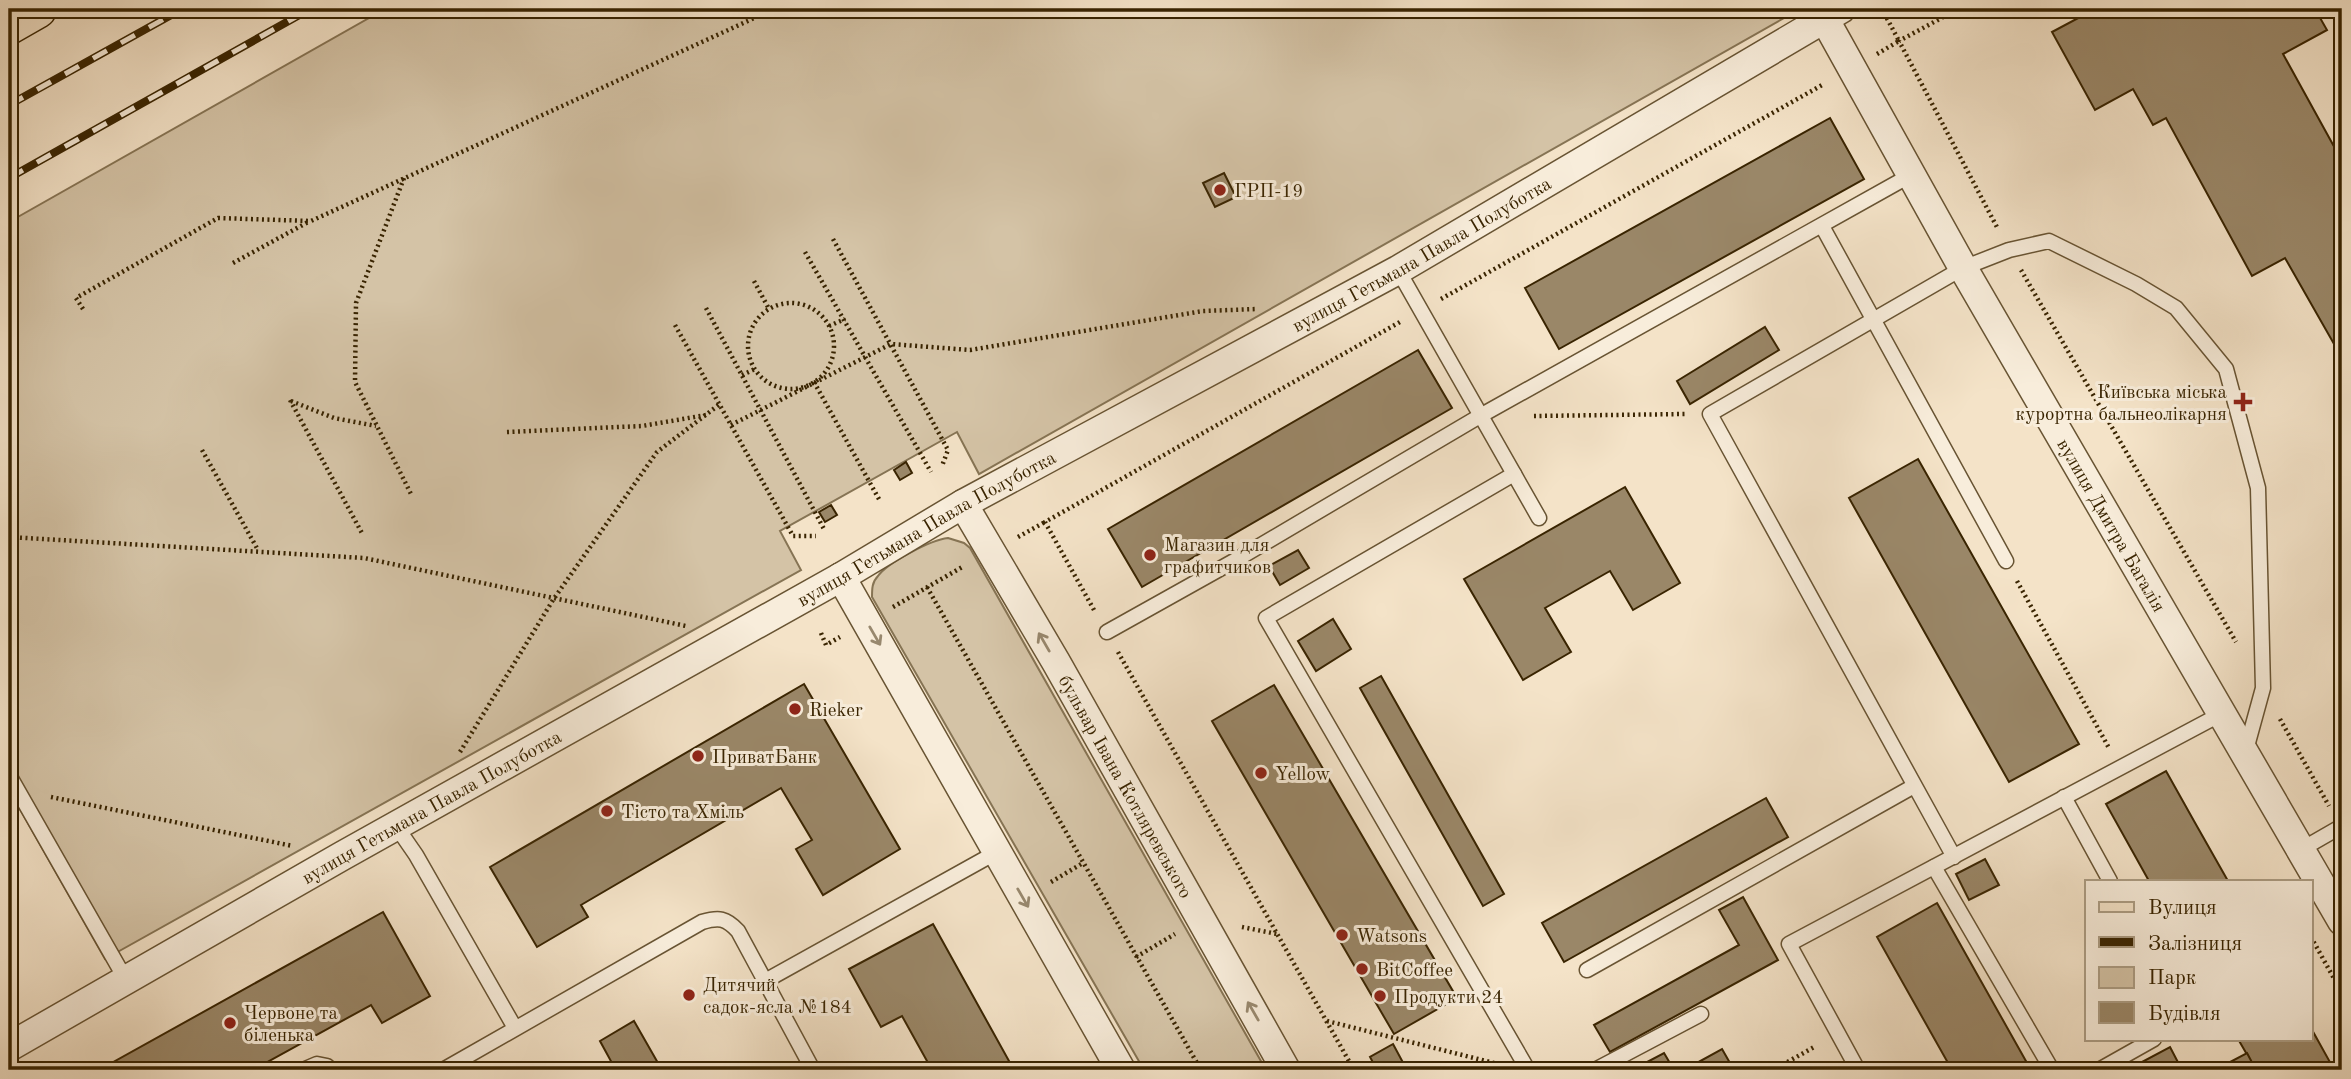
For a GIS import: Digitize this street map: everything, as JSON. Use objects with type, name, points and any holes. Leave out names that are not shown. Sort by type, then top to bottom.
[{"type":"main road","points":[[9,25],[37,9]]},
{"type":"street","name":"вулиця Дмитра Багалія","points":[[1832,13],[1912,175],[1963,268],[2302,849],[2338,903]]},
{"type":"street","name":"вулиця Гетьмана Павла Полуботка","points":[[9,1047],[342,856],[841,577],[963,504],[1398,270],[1832,13]]},
{"type":"street","name":"бульвар Івана Котляревського","points":[[963,504],[1286,1070]]},
{"type":"street","points":[[841,577],[1121,1070]]},
{"type":"lane","points":[[1107,632],[1234,561],[1480,416],[1912,175]]},
{"type":"lane","points":[[1822,226],[2007,561]]},
{"type":"lane","points":[[1954,857],[1710,414],[1963,268],[2009,250],[2049,241],[2136,284],[2176,308],[2226,369],[2258,488],[2263,688],[2246,752]]},
{"type":"lane","points":[[1398,270],[1539,518]]},
{"type":"lane","points":[[1514,474],[1266,618],[1528,1070]]},
{"type":"lane","points":[[1858,1070],[1789,944],[2223,713]]},
{"type":"lane","points":[[9,775],[126,980]]},
{"type":"lane","points":[[1587,970],[1914,786]]},
{"type":"lane","points":[[2064,797],[2109,880]]},
{"type":"lane","points":[[396,826],[416,855],[515,1028]]},
{"type":"lane","points":[[2302,849],[2342,826]]},
{"type":"lane","points":[[765,981],[997,852]]},
{"type":"lane","points":[[1934,867],[2052,1070]]},
{"type":"lane","points":[[443,1070],[702,922],[716,918],[728,920],[738,931],[813,1070]]},
{"type":"lane","points":[[1595,1070],[1701,1014]]},
{"type":"lane","points":[[2099,1070],[2152,1040]]},
{"type":"lane","points":[[303,1070],[317,1064],[327,1066],[331,1070]]},
{"type":"path","points":[[233,263],[311,221],[404,177],[774,9]]},
{"type":"path","points":[[1882,9],[2009,250],[2342,826]]},
{"type":"path","points":[[1899,41],[1958,9]]},
{"type":"path","points":[[404,177],[356,303],[355,382],[411,494]]},
{"type":"path","points":[[83,309],[76,298],[218,218],[311,221]]},
{"type":"path","points":[[833,239],[948,450],[942,466]]},
{"type":"path","points":[[805,252],[931,472]]},
{"type":"path","points":[[754,281],[769,309]]},
{"type":"path","points":[[782,303],[796,303],[821,314],[829,326],[834,351],[830,363],[814,382],[788,389],[775,386],[755,369],[749,356],[751,329],[758,318],[769,309],[782,303]]},
{"type":"path","points":[[706,308],[825,531]]},
{"type":"path","points":[[731,425],[891,344],[970,350],[1203,311],[1268,308]]},
{"type":"path","points":[[829,326],[845,318]]},
{"type":"path","points":[[675,325],[793,536],[816,536]]},
{"type":"path","points":[[742,376],[755,369]]},
{"type":"path","points":[[814,382],[880,500]]},
{"type":"path","points":[[363,535],[290,400],[334,418],[376,426]]},
{"type":"path","points":[[453,763],[554,600],[657,452],[720,404]]},
{"type":"path","points":[[1480,416],[1710,414]]},
{"type":"path","points":[[508,432],[642,426],[707,415]]},
{"type":"path","points":[[202,450],[258,551]]},
{"type":"path","points":[[821,633],[826,645],[1045,522]]},
{"type":"path","points":[[9,537],[364,558],[697,629]]},
{"type":"path","points":[[2007,561],[2119,767]]},
{"type":"path","points":[[927,587],[1201,1070]]},
{"type":"path","points":[[18,790],[342,856]]},
{"type":"path","points":[[2312,939],[2342,993]]},
{"type":"path","points":[[1327,1021],[1499,1064]]},
{"type":"path","points":[[1773,1070],[1838,1034]]},
{"type":"green space","points":[[385,9],[1800,9],[979,474],[957,432],[780,531],[801,570],[105,959],[9,790],[9,222]]},
{"type":"green space","points":[[948,538],[970,548],[1266,1070],[1144,1070],[872,597],[872,588],[883,570],[921,547]]},
{"type":"building","points":[[2095,9],[2315,9],[2327,30],[2283,54],[2342,161],[2342,358],[2285,258],[2252,276],[2166,118],[2153,125],[2133,89],[2095,110],[2052,32]]},
{"type":"building","points":[[1830,118],[1864,179],[1559,349],[1525,288]]},
{"type":"building","name":"ГРП-19","points":[[1224,173],[1236,197],[1215,207],[1203,183]]},
{"type":"building","points":[[1765,327],[1779,350],[1690,404],[1677,381]]},
{"type":"building","points":[[1418,350],[1452,408],[1142,587],[1108,529]]},
{"type":"building","points":[[1918,459],[2079,744],[2009,782],[1849,498]]},
{"type":"building","points":[[906,462],[912,473],[900,480],[894,470]]},
{"type":"building","points":[[1625,487],[1680,583],[1633,610],[1610,571],[1545,608],[1571,652],[1523,680],[1464,579]]},
{"type":"building","points":[[831,505],[837,515],[825,522],[819,512]]},
{"type":"building","points":[[1298,550],[1309,568],[1280,585],[1269,566]]},
{"type":"building","points":[[1333,619],[1351,649],[1316,671],[1298,641]]},
{"type":"building","points":[[1381,676],[1504,894],[1483,906],[1360,688]]},
{"type":"building","points":[[804,684],[900,849],[823,895],[796,849],[812,840],[781,788],[581,905],[588,917],[537,947],[490,867]]},
{"type":"building","points":[[1274,685],[1457,998],[1394,1034],[1212,721]]},
{"type":"building","points":[[2166,771],[2227,880],[2148,880],[2106,804]]},
{"type":"building","points":[[1766,798],[1788,837],[1564,962],[1542,923]]},
{"type":"building","points":[[1985,859],[1999,885],[1969,900],[1956,874]]},
{"type":"building","points":[[1743,897],[1778,960],[1610,1052],[1594,1025],[1739,945],[1719,910]]},
{"type":"building","points":[[1937,903],[2031,1070],[1952,1070],[1877,937]]},
{"type":"building","points":[[383,912],[430,996],[382,1023],[371,1005],[253,1070],[99,1070]]},
{"type":"building","points":[[933,924],[1014,1070],[932,1070],[902,1016],[881,1027],[849,969]]},
{"type":"building","points":[[634,1021],[662,1070],[599,1070],[612,1063],[600,1041]]},
{"type":"building","points":[[2312,1030],[2331,1064],[2320,1070],[2256,1070],[2239,1040],[2312,1040]]},
{"type":"building","points":[[1393,1044],[1407,1070],[1377,1070],[1370,1057]]},
{"type":"building","points":[[2170,1047],[2182,1070],[2127,1070]]},
{"type":"building","points":[[1722,1049],[1734,1070],[1684,1070]]},
{"type":"building","points":[[1664,1053],[1674,1070],[1632,1070]]},
{"type":"building","points":[[2247,1053],[2256,1070],[2215,1070]]},
{"type":"railway","points":[[9,105],[182,9]]},
{"type":"railway","points":[[9,178],[310,9]]},
{"type":"place","name":"ГРП-19","points":[[1220,190]]},
{"type":"place","name":"Київська міська курортна бальнеолікарня","points":[[2243,402]]},
{"type":"place","name":"Магазин для графитчиков","points":[[1150,555]]},
{"type":"place","name":"Rieker","points":[[795,709]]},
{"type":"place","name":"ПриватБанк","points":[[698,756]]},
{"type":"place","name":"Yellow","points":[[1261,773]]},
{"type":"place","name":"Тісто та Хміль","points":[[607,811]]},
{"type":"place","name":"Watsons","points":[[1342,935]]},
{"type":"place","name":"BitCoffee","points":[[1362,969]]},
{"type":"place","name":"Дитячий садок-ясла №184","points":[[689,995]]},
{"type":"place","name":"Продукти 24","points":[[1380,996]]},
{"type":"place","name":"Червоне та біленька","points":[[230,1023]]}]
